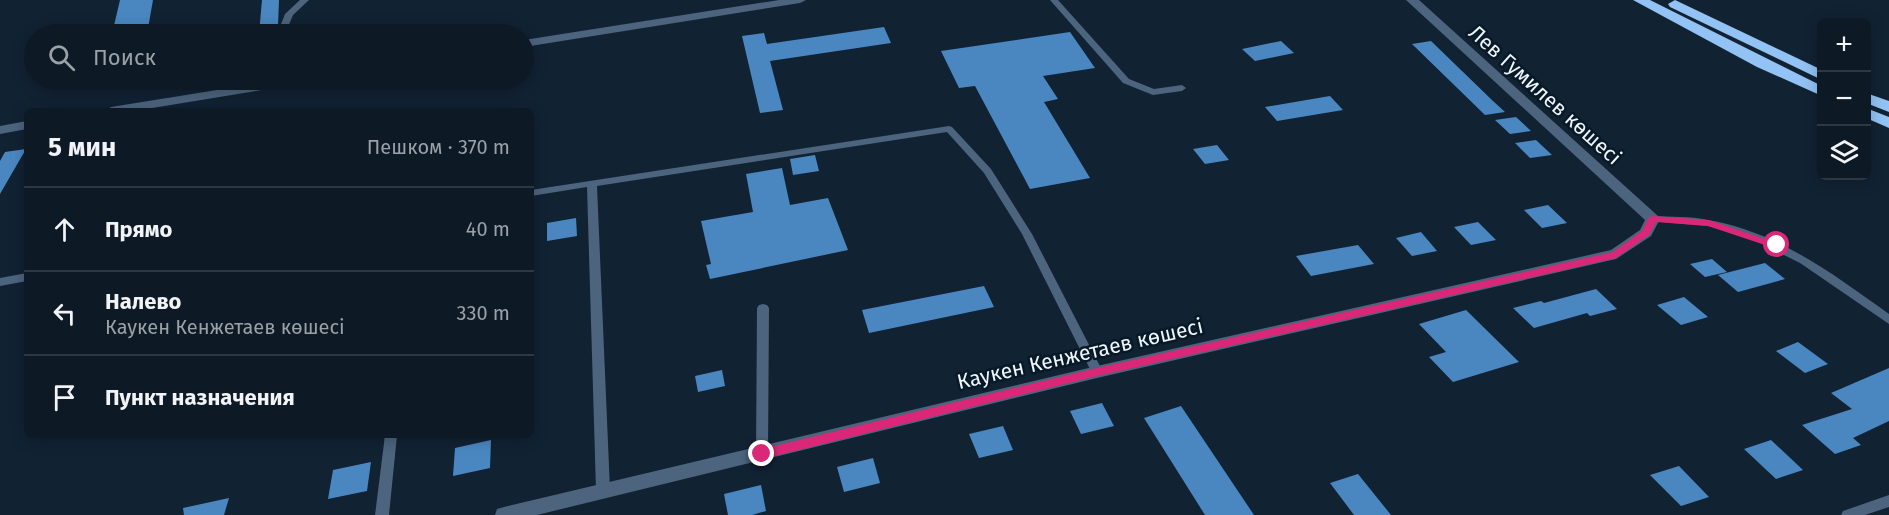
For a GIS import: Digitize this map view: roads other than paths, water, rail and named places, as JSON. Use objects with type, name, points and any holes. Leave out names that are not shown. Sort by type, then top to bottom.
[{"type":"highway","points":[[1640,0],[1817,90]]},
{"type":"highway","points":[[1667,0],[1817,74]]},
{"type":"highway","points":[[1871,99],[1889,107]]},
{"type":"highway","points":[[1871,114],[1889,123]]},
{"type":"street","points":[[534,42],[800,0]]},
{"type":"street","name":"Лев Гумилев көшесі","points":[[1412,0],[1653,219]]},
{"type":"street","points":[[127,108],[223,90]]},
{"type":"street","points":[[0,130],[24,126]]},
{"type":"street","name":"Каукен Кенжетаев көшесі","points":[[504,515],[561,508],[603,490],[762,454],[1097,372],[1616,254],[1646,233],[1653,219]]},
{"type":"lane","points":[[284,24],[287,15],[304,0]]},
{"type":"lane","points":[[1053,0],[1126,81],[1153,92],[1182,88]]},
{"type":"lane","points":[[534,193],[949,129],[988,171],[1027,234],[1097,372]]},
{"type":"lane","points":[[592,184],[603,490]]},
{"type":"lane","points":[[1653,219],[1709,223],[1777,245],[1804,259],[1889,320]]},
{"type":"lane","points":[[0,282],[24,278]]},
{"type":"lane","points":[[762,454],[763,308]]},
{"type":"lane","points":[[382,515],[391,438]]},
{"type":"lane","points":[[1848,515],[1889,501]]}]
